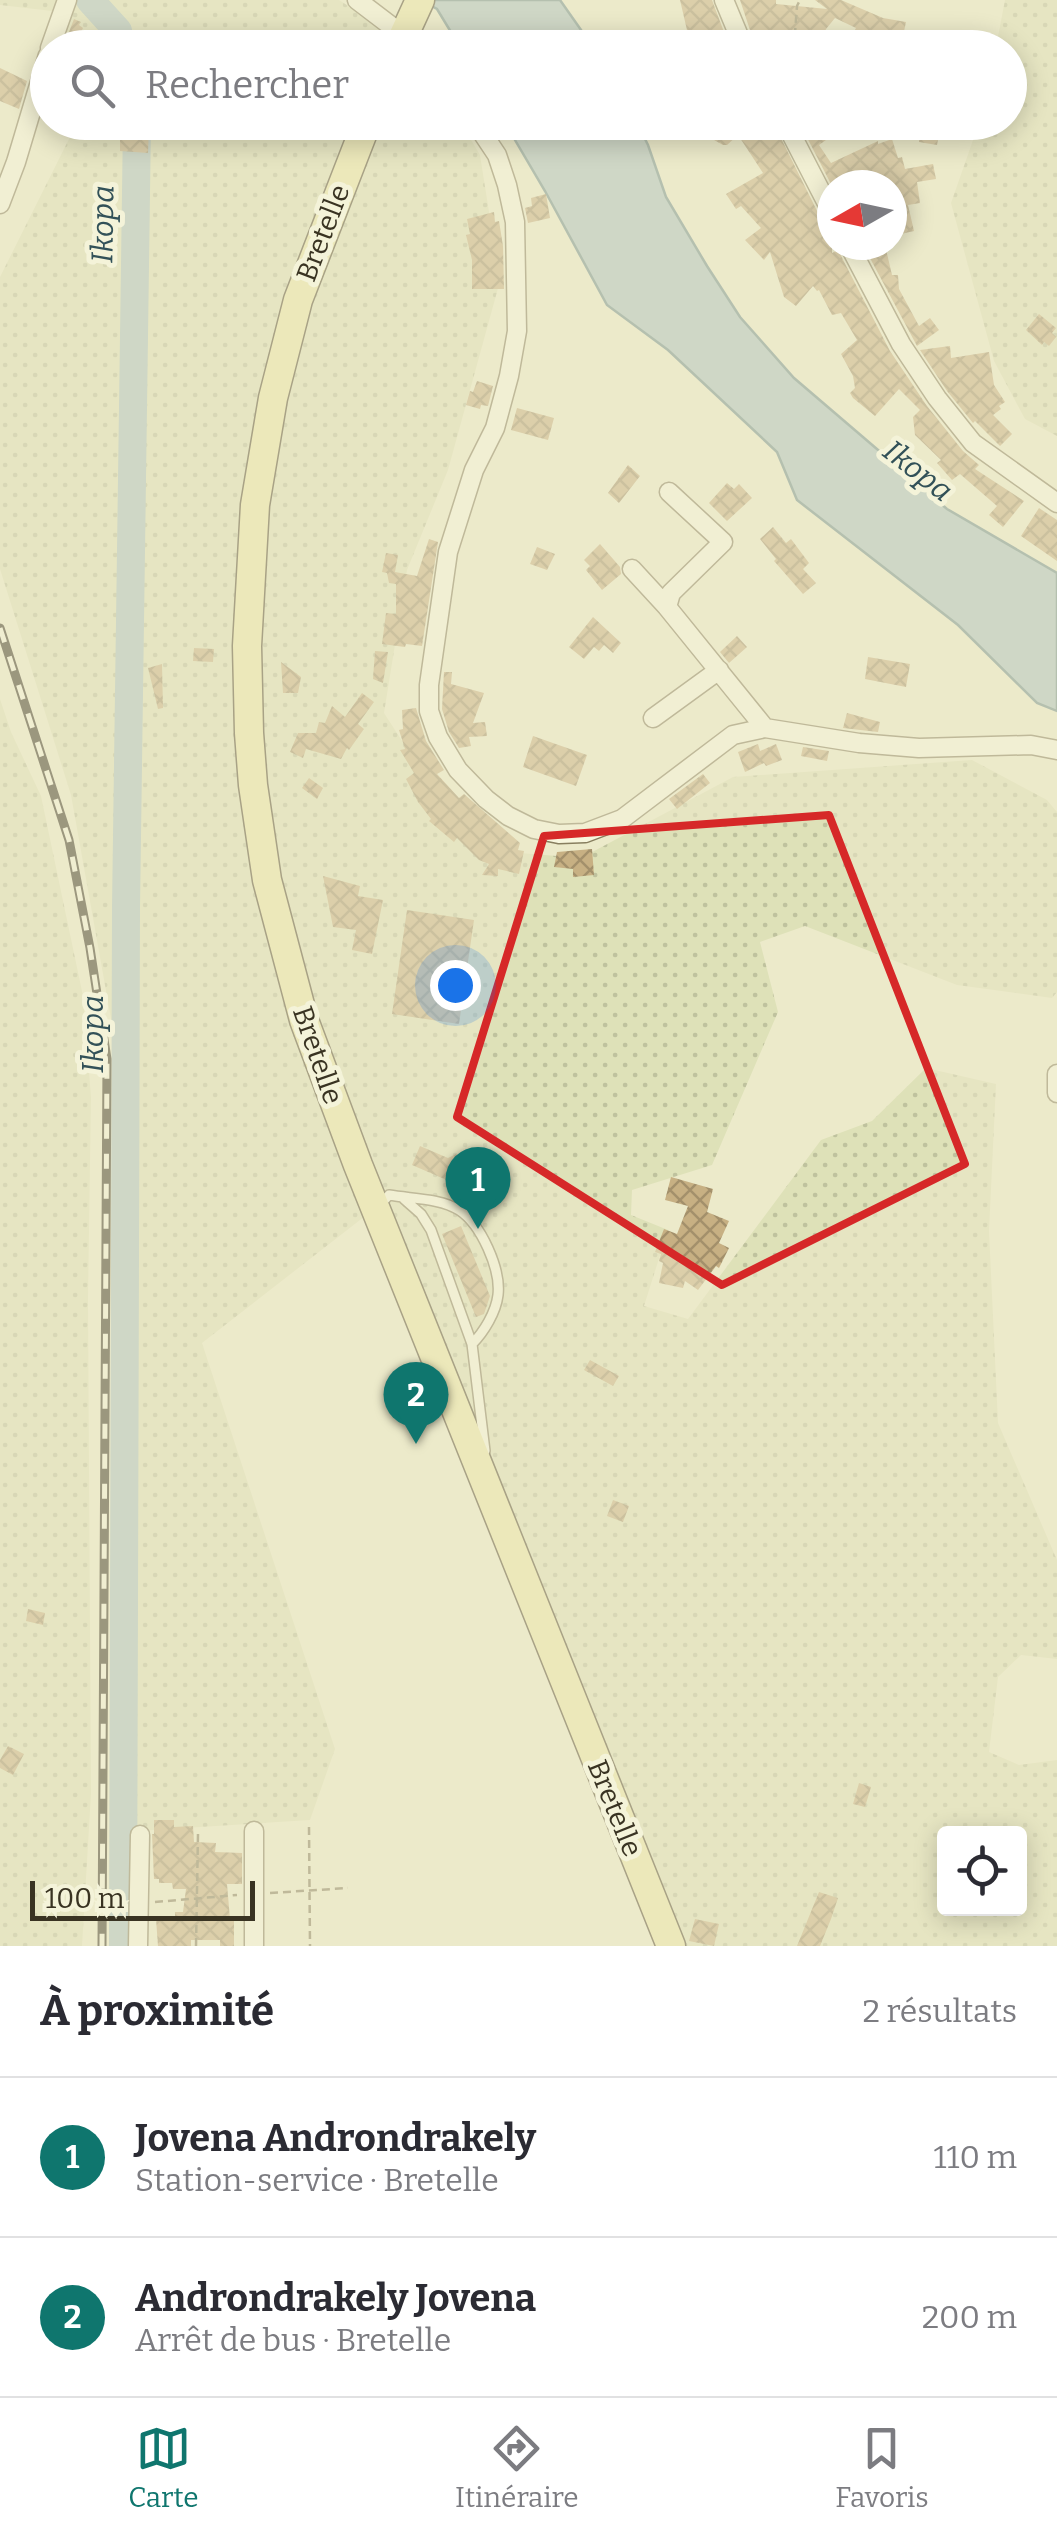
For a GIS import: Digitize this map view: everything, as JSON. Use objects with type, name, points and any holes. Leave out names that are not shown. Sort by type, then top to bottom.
[{"type":"main road","name":"Bretelle","points":[[360,140],[298,300],[272,398],[252,538],[247,646],[252,768],[267,880],[304,1020],[389,1203],[491,1494],[671,1946]]},
{"type":"street","points":[[56,30],[67,0]]},
{"type":"street","points":[[358,0],[410,30]]},
{"type":"street","points":[[724,0],[736,30]]},
{"type":"street","points":[[0,204],[30,115]]},
{"type":"street","points":[[488,140],[498,155],[514,222],[517,330],[494,428],[474,470],[448,552],[428,684],[429,711],[438,737],[458,770],[486,800],[534,828],[558,834],[585,833],[622,818],[733,735],[765,728],[919,748],[1031,744],[1057,750]]},
{"type":"street","points":[[794,140],[817,184]]},
{"type":"street","points":[[857,260],[901,344],[973,443],[1057,504]]},
{"type":"street","points":[[666,607],[671,593],[723,542],[669,492]]},
{"type":"street","points":[[632,569],[765,728]]},
{"type":"street","points":[[653,718],[718,670]]},
{"type":"street","points":[[1057,1074],[1057,1093]]},
{"type":"street","points":[[254,1831],[254,1946]]},
{"type":"street","points":[[138,1946],[140,1836]]},
{"type":"lane","points":[[389,1203],[446,1203],[473,1221],[479,1230],[494,1266],[498,1294],[482,1334],[472,1344]]},
{"type":"lane","points":[[389,1203],[421,1214],[432,1230],[472,1344],[491,1494]]},
{"type":"path","points":[[795,30],[800,0]]},
{"type":"path","points":[[309,1827],[310,1946]]},
{"type":"path","points":[[196,1946],[198,1834]]},
{"type":"highlighted area","points":[[829,815],[965,1164],[722,1285],[457,1117],[544,836]]},
{"type":"green space","points":[[0,0],[339,0],[386,30],[65,30],[52,11],[0,5]]},
{"type":"green space","points":[[1005,0],[1057,0],[1057,436],[1025,419],[994,361],[951,203],[973,140],[1027,140],[1027,30],[999,30]]},
{"type":"green space","points":[[68,140],[471,140],[480,155],[500,281],[448,470],[407,570],[384,713],[472,849],[581,858],[733,777],[972,760],[1047,800],[1057,812],[1057,992],[1052,998],[957,985],[805,926],[760,942],[778,1012],[712,1165],[632,1190],[631,1215],[668,1230],[644,1306],[688,1319],[821,1140],[872,1121],[926,1068],[996,1084],[989,1231],[998,1423],[1057,1560],[1057,1659],[1021,1655],[998,1677],[989,1752],[1019,1765],[1057,1760],[1057,1946],[670,1946],[369,1213],[202,1343],[335,1749],[310,1820],[137,1831],[115,1041],[71,795],[0,569],[0,277]]},
{"type":"green space","points":[[0,699],[41,796],[83,996],[91,1097],[91,1794],[82,1946],[0,1946]]},
{"type":"water","points":[[420,0],[560,0],[581,30],[450,30],[437,9]]},
{"type":"water","points":[[515,140],[646,140],[666,197],[707,266],[740,317],[794,378],[947,509],[1057,573],[1057,711],[1037,703],[958,625],[797,500],[777,452],[668,350],[607,305]]},
{"type":"building","points":[[680,0],[712,0],[723,30],[687,30]]},
{"type":"building","points":[[740,0],[776,0],[776,4],[827,9],[815,0],[841,0],[883,18],[906,22],[904,30],[855,30],[835,18],[826,30],[750,30]]},
{"type":"building","points":[[74,19],[81,22],[82,30],[70,30]]},
{"type":"building","points":[[0,68],[27,81],[19,109],[0,101]]},
{"type":"building","points":[[120,140],[148,140],[148,153],[120,151]]},
{"type":"building","points":[[741,140],[782,140],[817,211],[817,260],[843,260],[890,351],[927,406],[979,465],[975,469],[1024,501],[1003,527],[989,515],[997,506],[960,474],[952,480],[937,463],[941,460],[915,435],[913,417],[920,410],[899,389],[875,416],[853,398],[853,376],[841,354],[857,340],[841,313],[832,315],[813,286],[796,306],[784,297],[770,252],[764,260],[745,240],[761,228],[741,206],[736,209],[726,194],[763,173]]},
{"type":"building","points":[[808,140],[826,140],[819,145],[831,163],[878,141],[892,140],[905,169],[933,164],[936,179],[917,182],[920,203],[908,205],[914,231],[907,233],[907,170],[824,170]]},
{"type":"building","points":[[919,140],[938,140],[937,145]]},
{"type":"building","points":[[546,194],[550,218],[528,223],[525,208],[532,206],[531,198]]},
{"type":"building","points":[[494,212],[503,246],[504,289],[472,289],[467,219]]},
{"type":"building","points":[[871,260],[888,260],[892,275],[898,275],[899,289],[919,326],[930,318],[939,330],[917,346]]},
{"type":"building","points":[[1039,314],[1056,328],[1052,333],[1056,337],[1049,346],[1044,342],[1042,345],[1026,330]]},
{"type":"building","points":[[950,346],[951,358],[989,352],[994,385],[1005,402],[993,415],[1012,434],[1000,446],[973,423],[920,350]]},
{"type":"building","points":[[477,381],[493,386],[488,406],[481,405],[480,409],[466,405]]},
{"type":"building","points":[[517,408],[554,418],[548,440],[511,430]]},
{"type":"building","points":[[628,465],[640,476],[619,503],[608,493]]},
{"type":"building","points":[[727,483],[734,489],[739,484],[752,498],[727,521],[709,503]]},
{"type":"building","points":[[1039,508],[1057,520],[1057,561],[1021,536]]},
{"type":"building","points":[[773,527],[786,543],[791,539],[809,563],[803,569],[816,583],[803,594],[760,539]]},
{"type":"building","points":[[429,539],[438,542],[422,646],[382,644],[386,613],[396,614],[396,584],[389,583],[387,573],[382,572],[386,553],[398,555],[395,572],[417,576]]},
{"type":"building","points":[[600,544],[620,567],[621,574],[602,590],[586,570],[590,566],[584,560]]},
{"type":"building","points":[[537,547],[555,554],[547,570],[530,564]]},
{"type":"building","points":[[593,617],[621,643],[613,653],[604,645],[599,651],[594,647],[584,659],[569,647]]},
{"type":"building","points":[[737,636],[747,647],[729,663],[720,652]]},
{"type":"building","points":[[194,648],[214,649],[213,662],[193,661]]},
{"type":"building","points":[[375,651],[388,652],[383,683],[373,679]]},
{"type":"building","points":[[868,657],[910,664],[906,687],[865,679]]},
{"type":"building","points":[[281,662],[301,677],[298,693],[283,693]]},
{"type":"building","points":[[162,664],[163,708],[158,709],[148,668]]},
{"type":"building","points":[[444,672],[452,672],[451,684],[484,693],[473,723],[485,722],[487,736],[469,737],[471,746],[459,748],[449,732],[442,709]]},
{"type":"building","points":[[362,693],[374,702],[358,724],[364,729],[341,759],[306,749],[303,758],[290,752],[298,733],[316,733],[319,722],[325,723],[332,706],[345,717]]},
{"type":"building","points":[[416,708],[426,741],[444,770],[437,774],[459,798],[464,794],[520,843],[518,850],[524,851],[519,874],[498,869],[498,876],[482,875],[489,864],[429,821],[406,779],[414,773],[400,750],[405,749],[399,730],[403,729],[402,710]]},
{"type":"building","points":[[847,713],[880,722],[878,732],[843,728]]},
{"type":"building","points":[[533,736],[587,755],[576,786],[523,767]]},
{"type":"building","points":[[758,744],[760,751],[776,744],[782,760],[745,772],[738,752]]},
{"type":"building","points":[[803,747],[829,751],[827,761],[801,756]]},
{"type":"building","points":[[703,774],[710,783],[677,809],[669,799]]},
{"type":"building","points":[[309,778],[323,788],[317,799],[302,788]]},
{"type":"building","points":[[592,849],[594,875],[573,877],[573,869],[554,867],[557,852]]},
{"type":"building","points":[[323,876],[360,886],[358,896],[383,900],[372,954],[352,950],[356,930],[333,927]]},
{"type":"building","points":[[407,910],[474,920],[459,1024],[392,1014]]},
{"type":"building","points":[[420,1146],[448,1158],[456,1154],[471,1161],[469,1166],[487,1174],[479,1194],[412,1165]]},
{"type":"building","points":[[671,1177],[713,1189],[707,1212],[729,1221],[719,1243],[729,1248],[719,1268],[716,1266],[698,1290],[685,1281],[683,1288],[659,1283],[663,1263],[659,1261],[661,1254],[655,1252],[664,1229],[677,1234],[688,1206],[665,1200]]},
{"type":"building","points":[[461,1226],[490,1296],[484,1314],[476,1317],[442,1234]]},
{"type":"building","points":[[590,1360],[619,1376],[613,1386],[584,1370]]},
{"type":"building","points":[[613,1500],[629,1506],[623,1522],[607,1516]]},
{"type":"building","points":[[28,1609],[45,1613],[43,1625],[26,1621]]},
{"type":"building","points":[[8,1746],[24,1754],[13,1775],[0,1768]]},
{"type":"building","points":[[859,1783],[871,1787],[865,1807],[853,1804]]},
{"type":"building","points":[[154,1820],[174,1820],[174,1827],[193,1826],[194,1842],[216,1843],[215,1852],[242,1853],[242,1884],[227,1884],[230,1919],[234,1919],[234,1946],[220,1946],[220,1940],[191,1940],[191,1946],[158,1946],[156,1919],[175,1918],[175,1912],[183,1912],[186,1889],[173,1889],[172,1883],[154,1879]]},
{"type":"building","points":[[819,1892],[838,1898],[820,1946],[797,1946]]},
{"type":"building","points":[[695,1919],[719,1924],[714,1946],[689,1941]]},
{"type":"waterway","name":"Ikopa","points":[[90,0],[117,30]]},
{"type":"waterway","name":"Ikopa","points":[[123,1946],[126,908],[137,140]]},
{"type":"railway","points":[[0,628],[69,840],[107,1059],[102,1946]]},
{"type":"place","name":"Jovena Androndrakely","points":[[478,1229]]},
{"type":"place","name":"Androndrakely Jovena","points":[[416,1444]]}]
